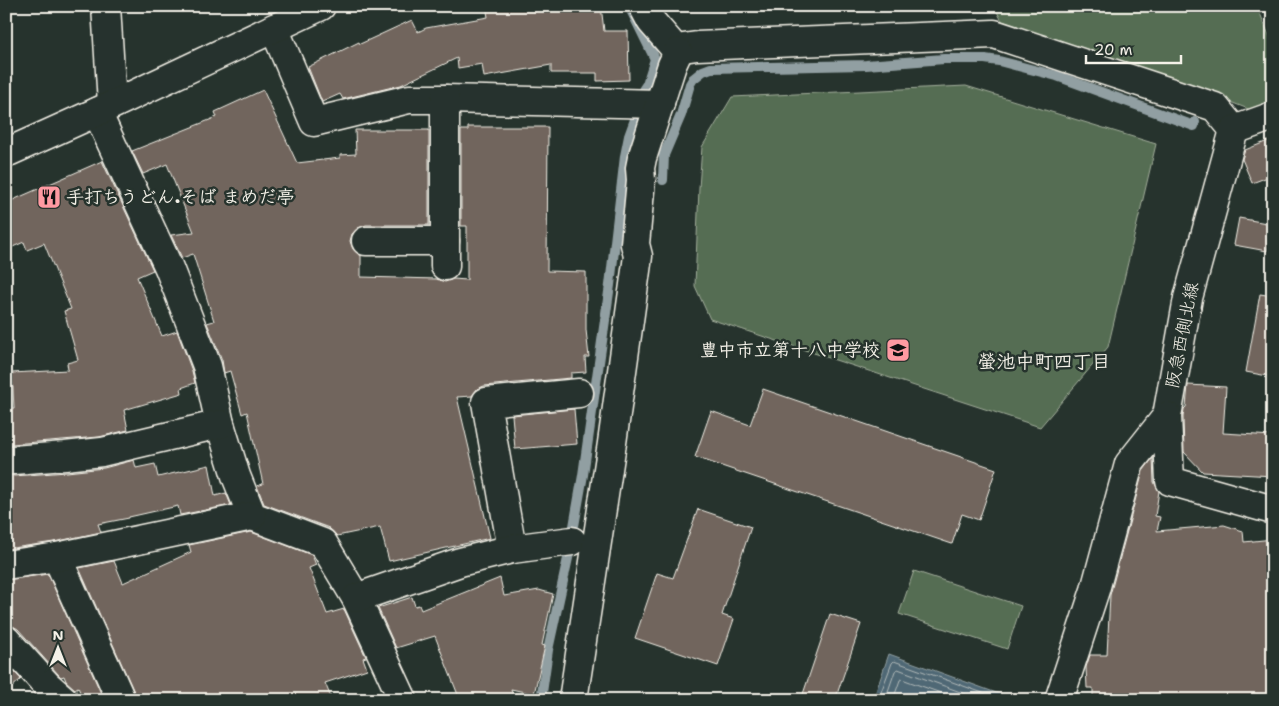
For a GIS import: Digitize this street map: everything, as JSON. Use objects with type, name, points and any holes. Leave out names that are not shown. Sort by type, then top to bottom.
[{"type":"street","points":[[106,6],[104,108],[207,366],[220,424],[236,476],[252,516]]},
{"type":"street","points":[[6,153],[321,6]]},
{"type":"street","points":[[643,6],[651,21],[678,52]]},
{"type":"street","points":[[274,28],[314,122],[410,99],[660,104]]},
{"type":"street","points":[[573,700],[612,444],[638,256],[634,244],[641,180],[640,168],[644,148],[678,52],[683,48],[697,46],[994,34],[1215,107],[1234,130],[1273,116]]},
{"type":"street","points":[[366,241],[445,253],[445,99]]},
{"type":"street","name":"阪急西側北線","points":[[1234,130],[1188,298],[1167,416],[1170,481],[1273,510]]},
{"type":"street","points":[[512,549],[486,402],[579,393]]},
{"type":"street","points":[[1058,700],[1096,590],[1129,464],[1167,416]]},
{"type":"street","points":[[13,460],[102,452],[220,424]]},
{"type":"street","points":[[6,565],[57,557],[252,516],[323,543],[356,598],[403,700]]},
{"type":"street","points":[[356,598],[460,562],[512,549],[572,541]]},
{"type":"street","points":[[57,557],[120,700]]},
{"type":"street","points":[[6,640],[47,685],[64,700]]},
{"type":"green space","points":[[994,6],[1257,6],[1273,45],[1273,102],[1251,110],[1002,21]]},
{"type":"green space","points":[[966,86],[1156,144],[1108,347],[1040,427],[710,319],[695,286],[702,147],[732,97]]},
{"type":"green space","points":[[914,571],[1021,606],[1007,649],[899,614]]},
{"type":"water","points":[[889,654],[1002,695],[1000,700],[873,700]]},
{"type":"building","points":[[486,6],[601,6],[604,31],[628,31],[629,80],[597,81],[597,73],[551,73],[551,65],[484,77],[482,64],[458,68],[457,58],[401,85],[343,99],[340,94],[322,102],[308,67],[359,42],[360,44],[412,20],[418,32],[426,28],[488,17]]},
{"type":"building","points":[[263,90],[297,163],[340,158],[340,155],[356,154],[355,130],[429,130],[429,225],[366,225],[358,228],[352,234],[350,241],[353,249],[361,255],[361,277],[437,279],[445,282],[453,279],[467,280],[467,226],[461,226],[461,130],[468,130],[468,127],[548,127],[547,271],[586,272],[586,330],[589,357],[585,357],[586,372],[571,373],[571,378],[484,386],[477,389],[472,396],[457,397],[490,538],[389,561],[380,527],[337,536],[329,528],[264,504],[257,486],[263,484],[247,412],[242,414],[230,371],[224,373],[222,360],[207,323],[214,321],[193,254],[182,258],[171,235],[194,232],[167,164],[143,174],[132,151],[217,117],[215,112]]},
{"type":"building","points":[[1273,139],[1273,175],[1252,183],[1242,159],[1245,150]]},
{"type":"building","points":[[102,161],[153,270],[137,277],[162,336],[177,331],[195,383],[181,388],[182,393],[124,410],[128,430],[99,437],[6,446],[6,408],[14,408],[12,373],[68,370],[67,363],[78,360],[64,311],[71,309],[44,243],[27,250],[24,242],[6,250],[6,203]]},
{"type":"building","points":[[1239,218],[1272,224],[1267,251],[1234,245]]},
{"type":"building","points":[[1260,294],[1273,296],[1273,377],[1246,372]]},
{"type":"building","points":[[1188,385],[1226,387],[1223,433],[1273,436],[1273,476],[1203,472],[1184,452],[1183,417]]},
{"type":"building","points":[[763,389],[996,469],[979,520],[962,514],[952,544],[695,457],[711,411],[750,425]]},
{"type":"building","points":[[574,409],[577,444],[515,449],[512,415]]},
{"type":"building","points":[[1153,458],[1154,482],[1159,491],[1155,516],[1160,517],[1157,531],[1224,525],[1243,531],[1244,542],[1273,539],[1273,700],[1093,700],[1093,688],[1087,688],[1086,667],[1090,655],[1107,655],[1110,595],[1143,471]]},
{"type":"building","points":[[134,460],[136,468],[155,464],[158,477],[209,465],[215,496],[226,493],[231,505],[180,515],[178,506],[98,524],[101,532],[54,542],[6,549],[6,474],[14,476],[104,468]]},
{"type":"building","points":[[698,509],[751,527],[722,615],[734,619],[718,666],[635,638],[657,573],[673,578]]},
{"type":"building","points":[[251,532],[312,555],[316,565],[309,568],[327,614],[344,609],[366,657],[363,658],[367,669],[325,683],[332,700],[136,700],[79,568],[114,561],[123,583],[191,552],[189,545]]},
{"type":"building","points":[[48,574],[104,700],[83,700],[78,687],[75,689],[66,681],[64,676],[61,677],[18,629],[11,625],[6,625],[6,580]]},
{"type":"building","points":[[500,578],[504,596],[539,590],[553,594],[542,645],[545,646],[534,694],[511,689],[514,700],[460,700],[435,636],[396,648],[378,608],[412,597],[415,606],[419,605],[421,610]]},
{"type":"building","points":[[830,614],[861,624],[835,700],[801,700]]},
{"type":"building","points":[[6,663],[21,679],[6,693]]},
{"type":"waterway","points":[[629,6],[655,59],[647,84],[643,90]]},
{"type":"waterway","points":[[663,180],[664,155],[681,115],[690,84],[703,71],[711,68],[866,65],[944,59],[985,59],[1057,76],[1194,126],[1195,122]]},
{"type":"waterway","points":[[541,700],[548,650],[570,549],[583,475],[610,285],[625,156],[629,136],[637,114]]},
{"type":"place","name":"手打ちうどん.そば まめだ亭","points":[[49,197]]},
{"type":"place","name":"豊中市立第十八中学校","points":[[898,350]]},
{"type":"district","name":"螢池中町四丁目","points":[[1044,361]]}]
